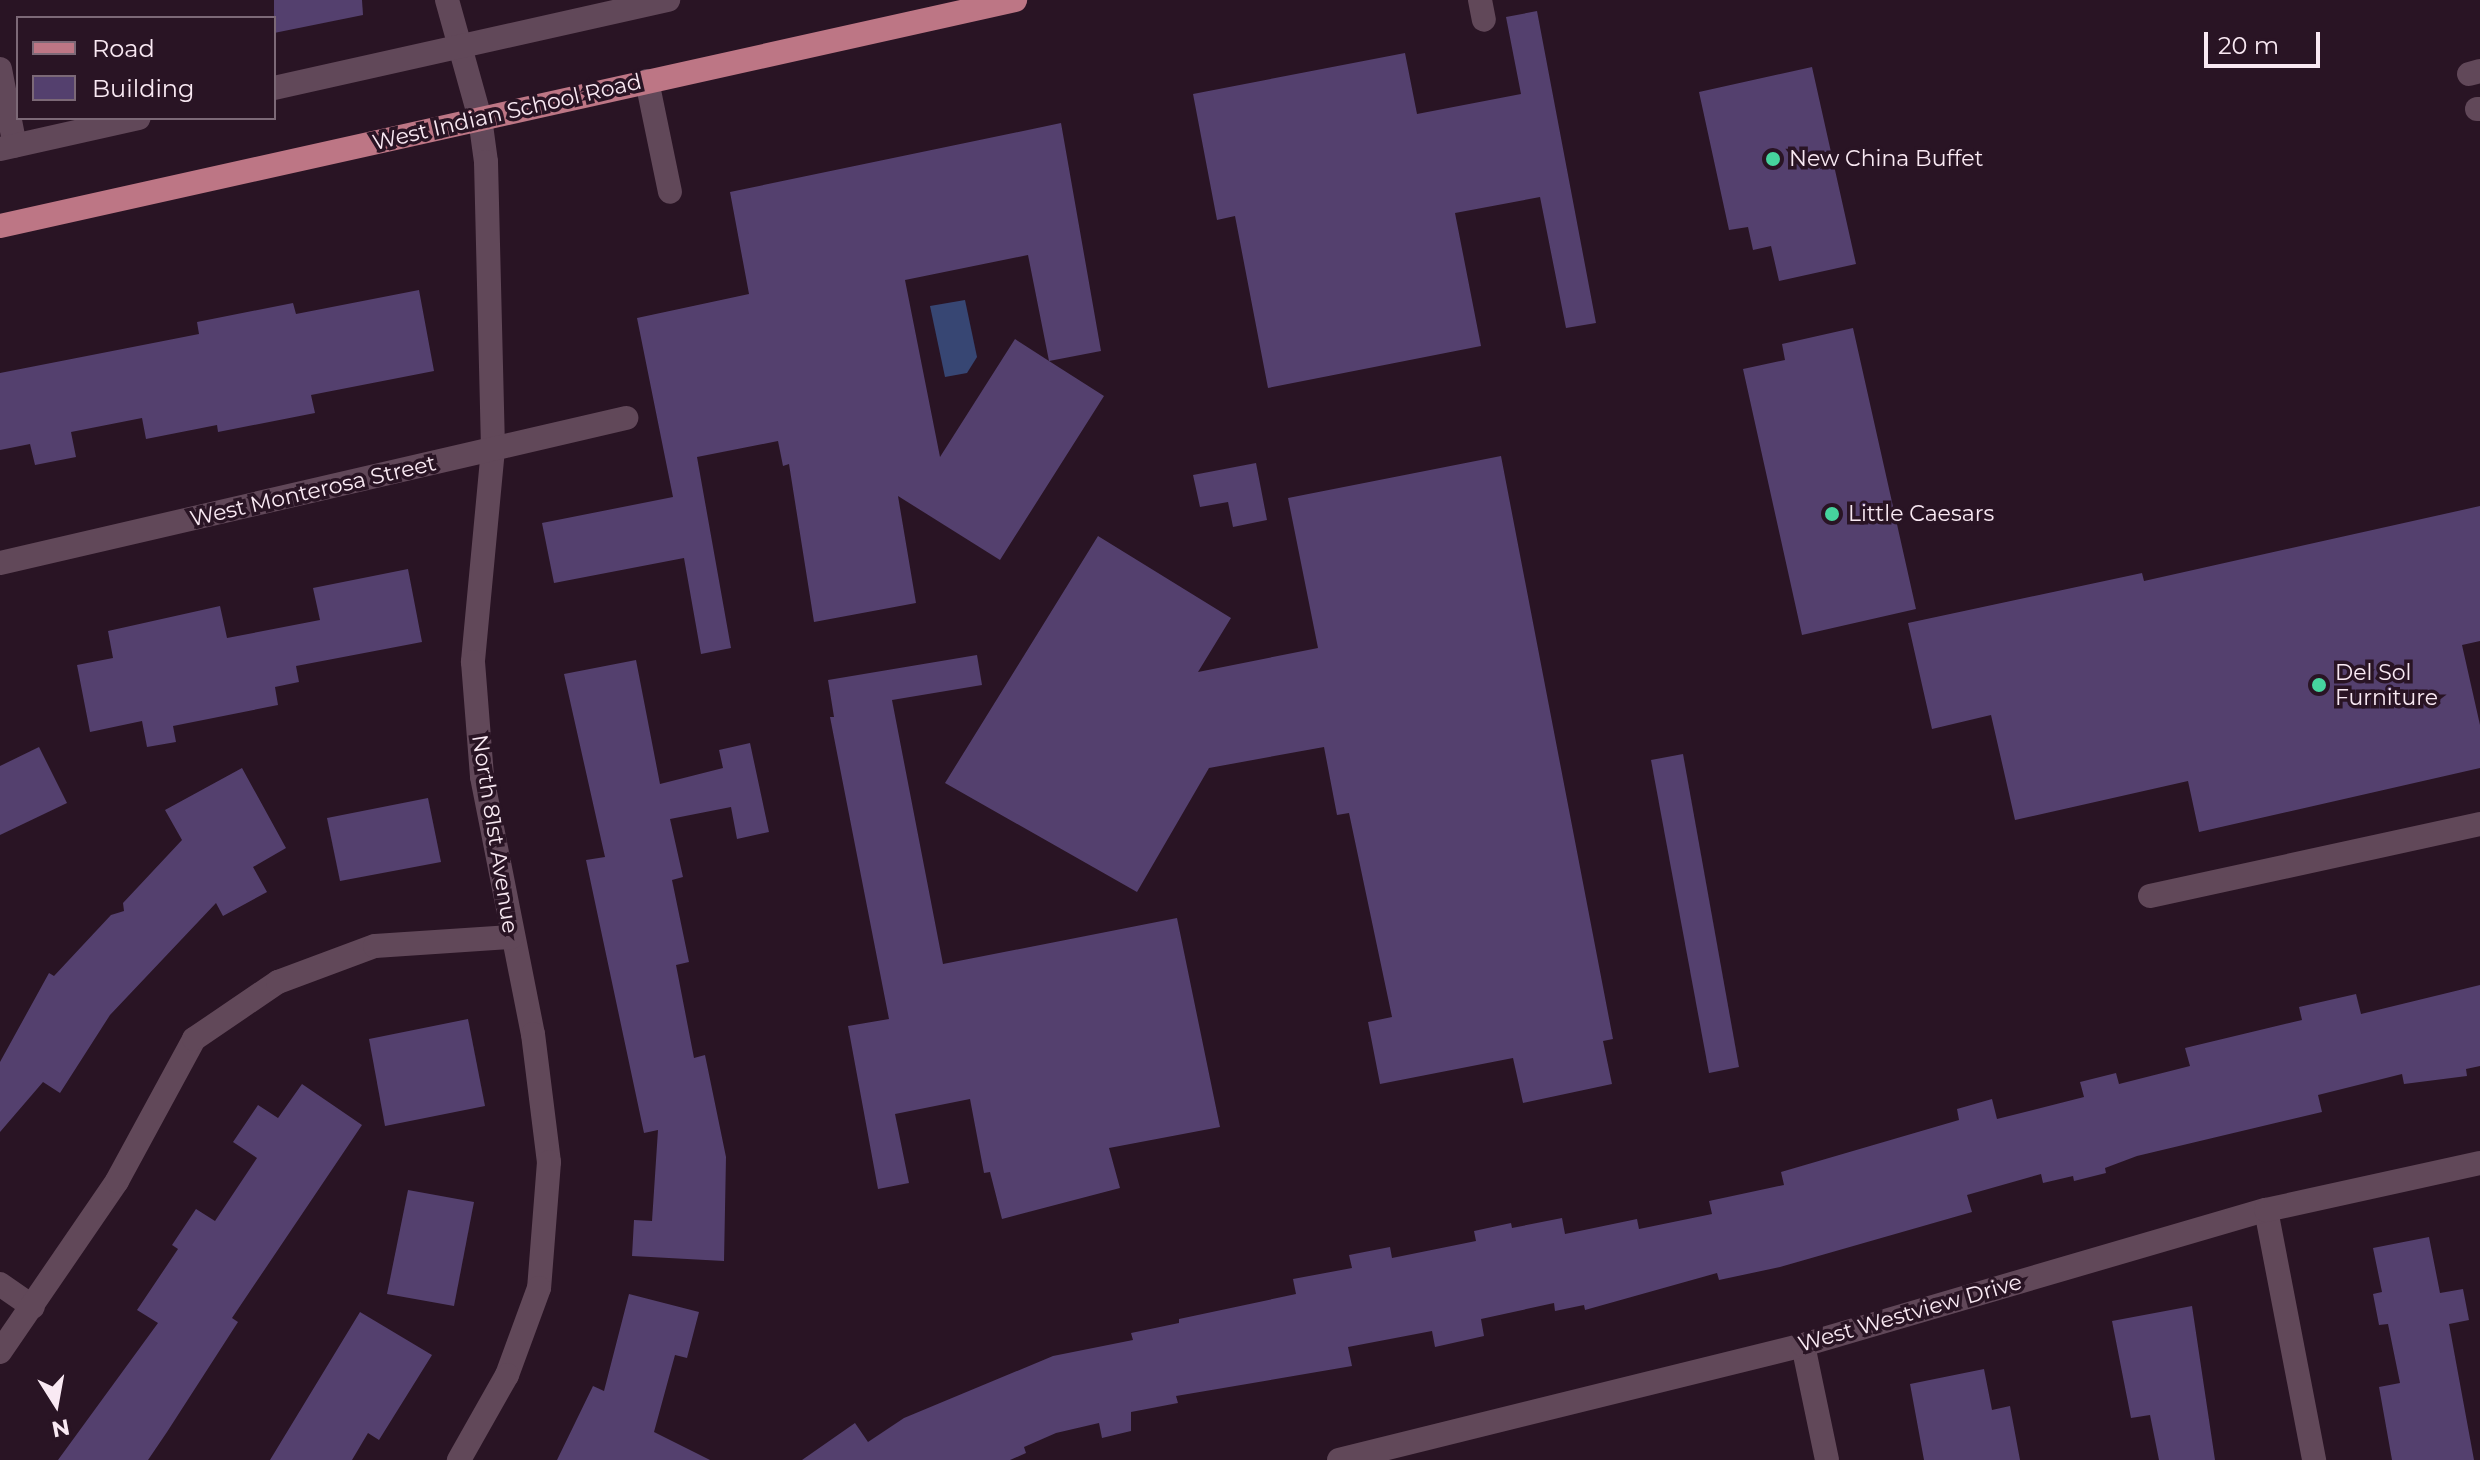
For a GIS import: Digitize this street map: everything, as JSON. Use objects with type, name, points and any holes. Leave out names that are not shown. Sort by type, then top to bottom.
[{"type":"main road","name":"West Indian School Road","points":[[0,226],[1015,0]]},
{"type":"street","name":"North 81st Avenue","points":[[447,0],[456,47],[480,118],[486,162],[493,449],[473,662],[482,777],[533,1034],[549,1162],[539,1288],[507,1375],[459,1460]]},
{"type":"street","points":[[276,88],[668,0]]},
{"type":"street","points":[[0,69],[7,147],[130,120]]},
{"type":"street","points":[[647,81],[670,192]]},
{"type":"street","name":"West Monterosa Street","points":[[0,563],[626,418]]},
{"type":"street","points":[[2150,896],[2480,824]]},
{"type":"street","points":[[0,1352],[117,1181],[194,1039],[278,982],[375,946],[512,937]]},
{"type":"street","name":"West Westview Drive","points":[[1339,1460],[1803,1345],[2266,1210],[2480,1163]]},
{"type":"street","points":[[2266,1210],[2314,1460]]},
{"type":"street","points":[[0,1284],[33,1307]]},
{"type":"street","points":[[1803,1345],[1827,1460]]},
{"type":"water","points":[[965,300],[977,357],[967,373],[945,377],[930,306]]},
{"type":"building","points":[[274,0],[362,0],[363,15],[276,33]]},
{"type":"building","points":[[1537,11],[1596,323],[1566,328],[1540,197],[1455,213],[1481,346],[1268,388],[1235,216],[1217,220],[1193,94],[1405,53],[1417,114],[1521,94],[1506,17]]},
{"type":"building","name":"New China Buffet","points":[[1812,67],[1856,264],[1779,281],[1771,246],[1753,250],[1748,227],[1729,230],[1699,92]]},
{"type":"building","points":[[1061,123],[1101,351],[1049,361],[1104,396],[1000,560],[898,496],[916,603],[814,622],[789,464],[783,466],[778,441],[697,457],[731,648],[701,654],[684,558],[554,583],[542,523],[673,497],[637,318],[749,294],[730,192]],"holes":[[[1028,255],[1049,361],[1015,339],[940,457],[905,280]]]},
{"type":"building","points":[[419,290],[434,371],[311,395],[315,413],[218,432],[217,425],[146,439],[142,418],[71,432],[76,457],[35,465],[30,444],[0,450],[0,373],[199,334],[197,322],[293,303],[296,314]]},
{"type":"building","points":[[1853,328],[1916,609],[1802,635],[1743,369],[1785,360],[1782,344]]},
{"type":"building","points":[[1501,456],[1613,1039],[1603,1041],[1612,1084],[1523,1103],[1513,1058],[1380,1084],[1368,1022],[1392,1017],[1349,813],[1337,815],[1324,747],[1209,768],[1137,892],[945,783],[1098,536],[1231,618],[1198,672],[1318,648],[1288,498]]},
{"type":"building","points":[[1256,463],[1267,520],[1233,527],[1228,502],[1200,507],[1193,475]]},
{"type":"building","name":"Del Sol Furniture","points":[[2480,506],[2480,641],[2462,645],[2480,725],[2480,768],[2199,832],[2188,781],[2015,820],[1991,715],[1932,729],[1908,623],[2142,573],[2144,581]]},
{"type":"building","points":[[408,569],[422,642],[296,666],[299,682],[275,687],[278,705],[173,726],[176,742],[147,747],[142,721],[90,732],[77,665],[113,658],[108,631],[220,606],[227,638],[320,620],[313,588]]},
{"type":"building","points":[[977,655],[982,685],[892,700],[943,964],[1177,918],[1220,1127],[1109,1148],[1120,1188],[1002,1219],[990,1172],[984,1173],[970,1099],[895,1114],[909,1183],[878,1189],[848,1026],[889,1019],[830,717],[834,717],[828,680]]},
{"type":"building","points":[[636,660],[660,784],[723,768],[719,750],[750,743],[769,832],[737,839],[731,807],[670,819],[683,877],[672,880],[689,962],[676,965],[694,1058],[705,1055],[726,1157],[724,1261],[632,1256],[634,1220],[652,1221],[658,1130],[644,1133],[586,860],[605,857],[564,674]]},
{"type":"building","points":[[39,747],[67,803],[0,835],[0,766]]},
{"type":"building","points":[[1683,754],[1739,1067],[1709,1073],[1651,760]]},
{"type":"building","points":[[242,768],[286,848],[253,867],[267,892],[223,916],[216,903],[110,1015],[60,1093],[43,1082],[0,1132],[0,1062],[49,973],[54,976],[111,915],[124,911],[123,903],[182,840],[165,810]]},
{"type":"building","points":[[428,798],[441,862],[340,881],[327,818]]},
{"type":"building","points":[[2480,985],[2480,1066],[2466,1069],[2467,1076],[2404,1084],[2402,1074],[2318,1095],[2322,1112],[2137,1156],[2105,1168],[2106,1173],[2074,1181],[2073,1176],[2043,1183],[2041,1174],[1967,1195],[1972,1212],[1780,1267],[1719,1280],[1717,1273],[1585,1310],[1584,1305],[1555,1311],[1554,1303],[1481,1319],[1484,1336],[1435,1347],[1432,1331],[1348,1347],[1352,1366],[1176,1396],[1178,1403],[1131,1412],[1131,1431],[1102,1438],[1099,1423],[1056,1433],[1024,1447],[1026,1453],[1010,1460],[802,1460],[855,1423],[868,1442],[904,1418],[1053,1356],[1133,1340],[1131,1333],[1179,1323],[1179,1319],[1296,1294],[1293,1279],[1352,1268],[1349,1255],[1390,1247],[1392,1258],[1476,1241],[1474,1231],[1511,1223],[1512,1228],[1562,1218],[1565,1234],[1637,1219],[1639,1229],[1712,1214],[1709,1201],[1784,1185],[1781,1172],[1959,1120],[1957,1109],[1992,1099],[1997,1119],[2084,1097],[2080,1082],[2116,1073],[2119,1084],[2190,1066],[2185,1048],[2302,1020],[2299,1007],[2356,994],[2361,1014]]},
{"type":"building","points":[[468,1019],[485,1106],[385,1126],[369,1039]]},
{"type":"building","points":[[302,1084],[362,1125],[232,1318],[238,1322],[167,1432],[148,1460],[58,1460],[158,1323],[137,1310],[178,1249],[172,1245],[196,1209],[215,1221],[257,1158],[233,1142],[258,1105],[278,1118]]},
{"type":"building","points":[[408,1190],[474,1202],[454,1306],[387,1294]]},
{"type":"building","points":[[2429,1237],[2440,1293],[2463,1289],[2469,1320],[2449,1324],[2474,1460],[2392,1460],[2379,1387],[2400,1383],[2388,1324],[2379,1325],[2373,1294],[2382,1292],[2373,1248]]},
{"type":"building","points":[[629,1294],[699,1312],[687,1358],[675,1355],[654,1432],[710,1460],[557,1460],[593,1386],[604,1391]]},
{"type":"building","points":[[2192,1306],[2215,1460],[2159,1460],[2150,1415],[2131,1418],[2112,1321]]},
{"type":"building","points":[[360,1312],[432,1355],[379,1440],[368,1433],[352,1460],[270,1460]]},
{"type":"building","points":[[1984,1369],[1992,1410],[2010,1406],[2020,1460],[1924,1460],[1910,1384]]},
{"type":"place","name":"New China Buffet","points":[[1773,159]]},
{"type":"place","name":"Little Caesars","points":[[1832,514]]},
{"type":"place","name":"Del Sol Furniture","points":[[2319,685]]}]
